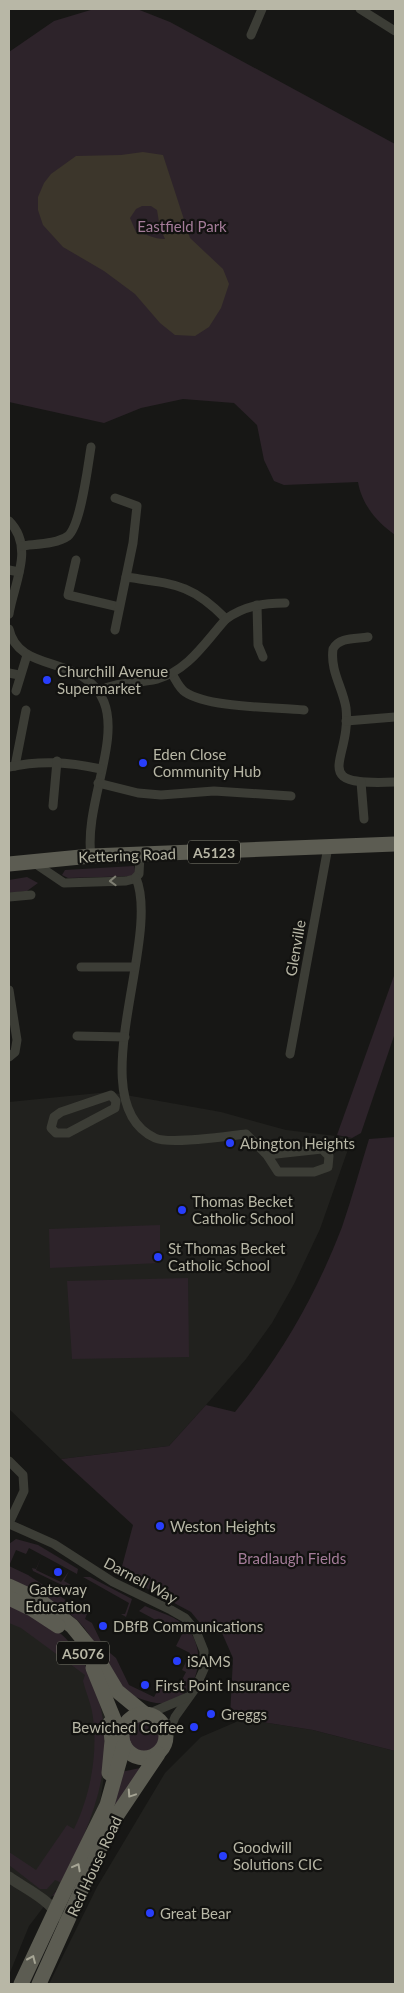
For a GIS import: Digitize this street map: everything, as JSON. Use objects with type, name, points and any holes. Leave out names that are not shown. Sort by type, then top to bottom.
[{"type":"main road","name":"Kettering Road","points":[[9,864],[92,856],[395,844]]},
{"type":"main road","points":[[9,1586],[39,1600],[72,1626],[95,1654],[118,1691],[146,1714],[158,1719],[164,1725],[167,1738],[158,1754],[145,1759],[138,1758],[132,1755],[123,1742]]},
{"type":"main road","name":"A5076","points":[[9,1598],[32,1609],[61,1628],[85,1656],[95,1672],[123,1742]]},
{"type":"main road","points":[[100,1823],[112,1741],[104,1693]]},
{"type":"main road","points":[[21,1984],[43,1935],[60,1914],[100,1823],[107,1805],[127,1722],[138,1715],[146,1714]]},
{"type":"main road","name":"Red House Road","points":[[39,1984],[59,1939],[60,1914],[111,1824],[158,1754]]},
{"type":"street","points":[[251,35],[262,9]]},
{"type":"street","points":[[360,9],[395,31]]},
{"type":"street","points":[[22,546],[63,538],[72,531],[77,519],[91,447]]},
{"type":"street","points":[[115,498],[137,506],[126,577],[115,630]]},
{"type":"street","points":[[9,521],[19,534],[22,546],[9,614]]},
{"type":"street","points":[[76,560],[68,595],[119,607]]},
{"type":"street","points":[[9,570],[18,572]]},
{"type":"street","points":[[126,577],[190,590],[208,601],[226,619]]},
{"type":"street","points":[[98,691],[111,685],[147,681],[172,674],[185,664],[226,619],[242,609],[257,604],[285,603]]},
{"type":"street","points":[[257,604],[258,645],[263,657]]},
{"type":"street","points":[[9,629],[17,647],[27,655],[76,672],[92,683],[106,708],[109,727],[90,829],[92,856]]},
{"type":"street","points":[[368,637],[338,642],[333,648],[336,677],[344,698],[346,721],[338,768],[346,779],[361,782],[395,782]]},
{"type":"street","points":[[16,691],[19,675],[27,655]]},
{"type":"street","points":[[9,673],[19,675]]},
{"type":"street","points":[[172,674],[182,690],[199,699],[304,710]]},
{"type":"street","points":[[26,710],[12,766],[40,761],[57,761],[101,769]]},
{"type":"street","points":[[346,721],[395,717]]},
{"type":"street","points":[[52,806],[57,761]]},
{"type":"street","points":[[361,782],[364,819]]},
{"type":"street","points":[[98,783],[138,793],[161,795],[214,791],[291,796]]},
{"type":"street","name":"Glenville","points":[[290,1054],[328,847]]},
{"type":"street","points":[[136,878],[140,872],[140,855]]},
{"type":"street","points":[[54,877],[58,858]]},
{"type":"street","points":[[32,861],[66,883],[136,878]]},
{"type":"street","points":[[136,878],[139,888],[140,905],[122,1065],[121,1101],[114,1108],[68,1133],[56,1133],[51,1128],[54,1117],[61,1112],[111,1094],[121,1101],[131,1119],[155,1138],[168,1141],[246,1134],[267,1155],[278,1172],[314,1172],[328,1167],[329,1156],[322,1149],[267,1155]]},
{"type":"street","points":[[9,897],[31,895]]},
{"type":"street","points":[[81,967],[134,967]]},
{"type":"street","points":[[9,990],[17,1040],[15,1052],[9,1057]]},
{"type":"street","points":[[77,1036],[125,1037]]},
{"type":"street","points":[[9,1461],[23,1475],[24,1490],[9,1524]]},
{"type":"street","name":"Darnell Way","points":[[9,1524],[54,1544],[102,1576],[171,1610],[191,1624],[202,1641],[205,1659],[201,1678],[175,1717],[167,1738]]},
{"type":"street","points":[[146,1714],[190,1695]]},
{"type":"street","points":[[11,1879],[60,1914]]},
{"type":"street","points":[[11,1879],[39,1905],[47,1917],[43,1935]]},
{"type":"street","points":[[39,1905],[60,1914]]},
{"type":"shaded area","points":[[143,152],[163,155],[190,238],[223,269],[229,284],[221,308],[209,327],[195,336],[175,335],[160,323],[135,294],[104,271],[63,247],[43,225],[38,210],[38,197],[44,183],[51,174],[76,156],[121,155]],"holes":[[[142,206],[151,206],[157,210],[160,228],[165,239],[136,232],[130,218],[136,209]]]},
{"type":"shaded area","name":"St Thomas Becket Catholic School","points":[[109,1092],[221,1112],[286,1130],[352,1138],[320,1229],[294,1284],[272,1323],[246,1359],[169,1446],[61,1459],[9,1409],[9,1102]]},
{"type":"shaded area","points":[[9,1603],[57,1630],[82,1658],[103,1694],[109,1742],[97,1823],[83,1855],[29,1926],[9,1975]]},
{"type":"shaded area","points":[[243,1719],[313,1730],[395,1751],[395,1984],[49,1984],[97,1887],[165,1773],[201,1737]]},
{"type":"green space","name":"Eastfield Park","points":[[94,9],[137,9],[170,22],[395,144],[395,535],[371,512],[363,498],[358,482],[284,485],[274,481],[264,460],[257,425],[234,403],[183,399],[141,408],[104,423],[9,402],[9,52],[54,21]]},
{"type":"green space","points":[[134,866],[136,876],[68,878],[62,875],[65,870]]},
{"type":"green space","points":[[27,877],[38,883],[27,891],[9,893],[9,880]]},
{"type":"green space","points":[[395,973],[395,1033],[361,1133],[352,1138],[337,1135]]},
{"type":"green space","name":"Bradlaugh Fields","points":[[395,1137],[395,1751],[313,1730],[230,1717],[233,1658],[222,1633],[209,1634],[191,1612],[120,1574],[133,1525],[61,1459],[169,1446],[206,1405],[235,1412],[268,1368],[309,1301],[342,1227],[369,1139]]},
{"type":"green space","points":[[160,1225],[160,1263],[50,1268],[49,1229]]},
{"type":"green space","points":[[188,1278],[189,1357],[72,1359],[67,1281]]},
{"type":"green space","points":[[16,1539],[38,1545],[78,1569],[77,1574],[29,1548],[26,1554],[16,1550],[9,1566],[9,1544]]},
{"type":"green space","points":[[42,1555],[36,1570],[61,1582],[69,1571],[64,1581],[71,1585],[64,1586],[33,1571],[32,1568],[36,1569]]},
{"type":"green space","points":[[9,1566],[28,1575],[87,1614],[85,1619],[92,1623],[104,1648],[116,1658],[129,1685],[154,1697],[161,1684],[176,1691],[186,1672],[182,1670],[190,1653],[176,1646],[182,1634],[139,1611],[145,1606],[179,1621],[188,1629],[195,1641],[198,1654],[198,1667],[194,1680],[187,1691],[177,1699],[165,1703],[147,1701],[127,1692],[115,1679],[90,1636],[77,1620],[53,1602],[9,1578]]},
{"type":"green space","points":[[83,1577],[90,1577],[132,1599],[126,1617],[121,1614],[125,1614],[129,1603]]},
{"type":"green space","points":[[9,1603],[50,1625],[74,1648],[92,1680],[102,1716],[105,1743],[103,1769],[98,1794],[90,1819],[58,1895],[52,1896],[62,1883],[55,1880],[47,1889],[40,1889],[9,1865],[9,1852],[36,1870],[67,1825],[74,1829],[80,1816],[91,1775],[94,1746],[92,1713],[83,1681],[85,1675],[21,1628],[9,1623]]},
{"type":"green space","points":[[145,1719],[157,1724],[162,1736],[157,1748],[145,1753],[133,1748],[128,1736],[133,1724]]},
{"type":"green space","points":[[145,1767],[115,1809],[110,1807],[121,1772]]},
{"type":"place","name":"Churchill Avenue Supermarket","points":[[47,680]]},
{"type":"place","name":"Eden Close Community Hub","points":[[143,763]]},
{"type":"place","name":"Abington Heights","points":[[230,1143]]},
{"type":"place","name":"Thomas Becket Catholic School","points":[[182,1210]]},
{"type":"place","name":"St Thomas Becket Catholic School","points":[[158,1257]]},
{"type":"place","name":"Weston Heights","points":[[160,1526]]},
{"type":"place","name":"Gateway Education","points":[[58,1572]]},
{"type":"place","name":"DBfB Communications","points":[[103,1626]]},
{"type":"place","name":"iSAMS","points":[[177,1661]]},
{"type":"place","name":"First Point Insurance","points":[[145,1685]]},
{"type":"place","name":"Greggs","points":[[211,1714]]},
{"type":"place","name":"Bewiched Coffee","points":[[194,1727]]},
{"type":"place","name":"Goodwill Solutions CIC","points":[[223,1856]]},
{"type":"place","name":"Great Bear","points":[[150,1913]]}]
